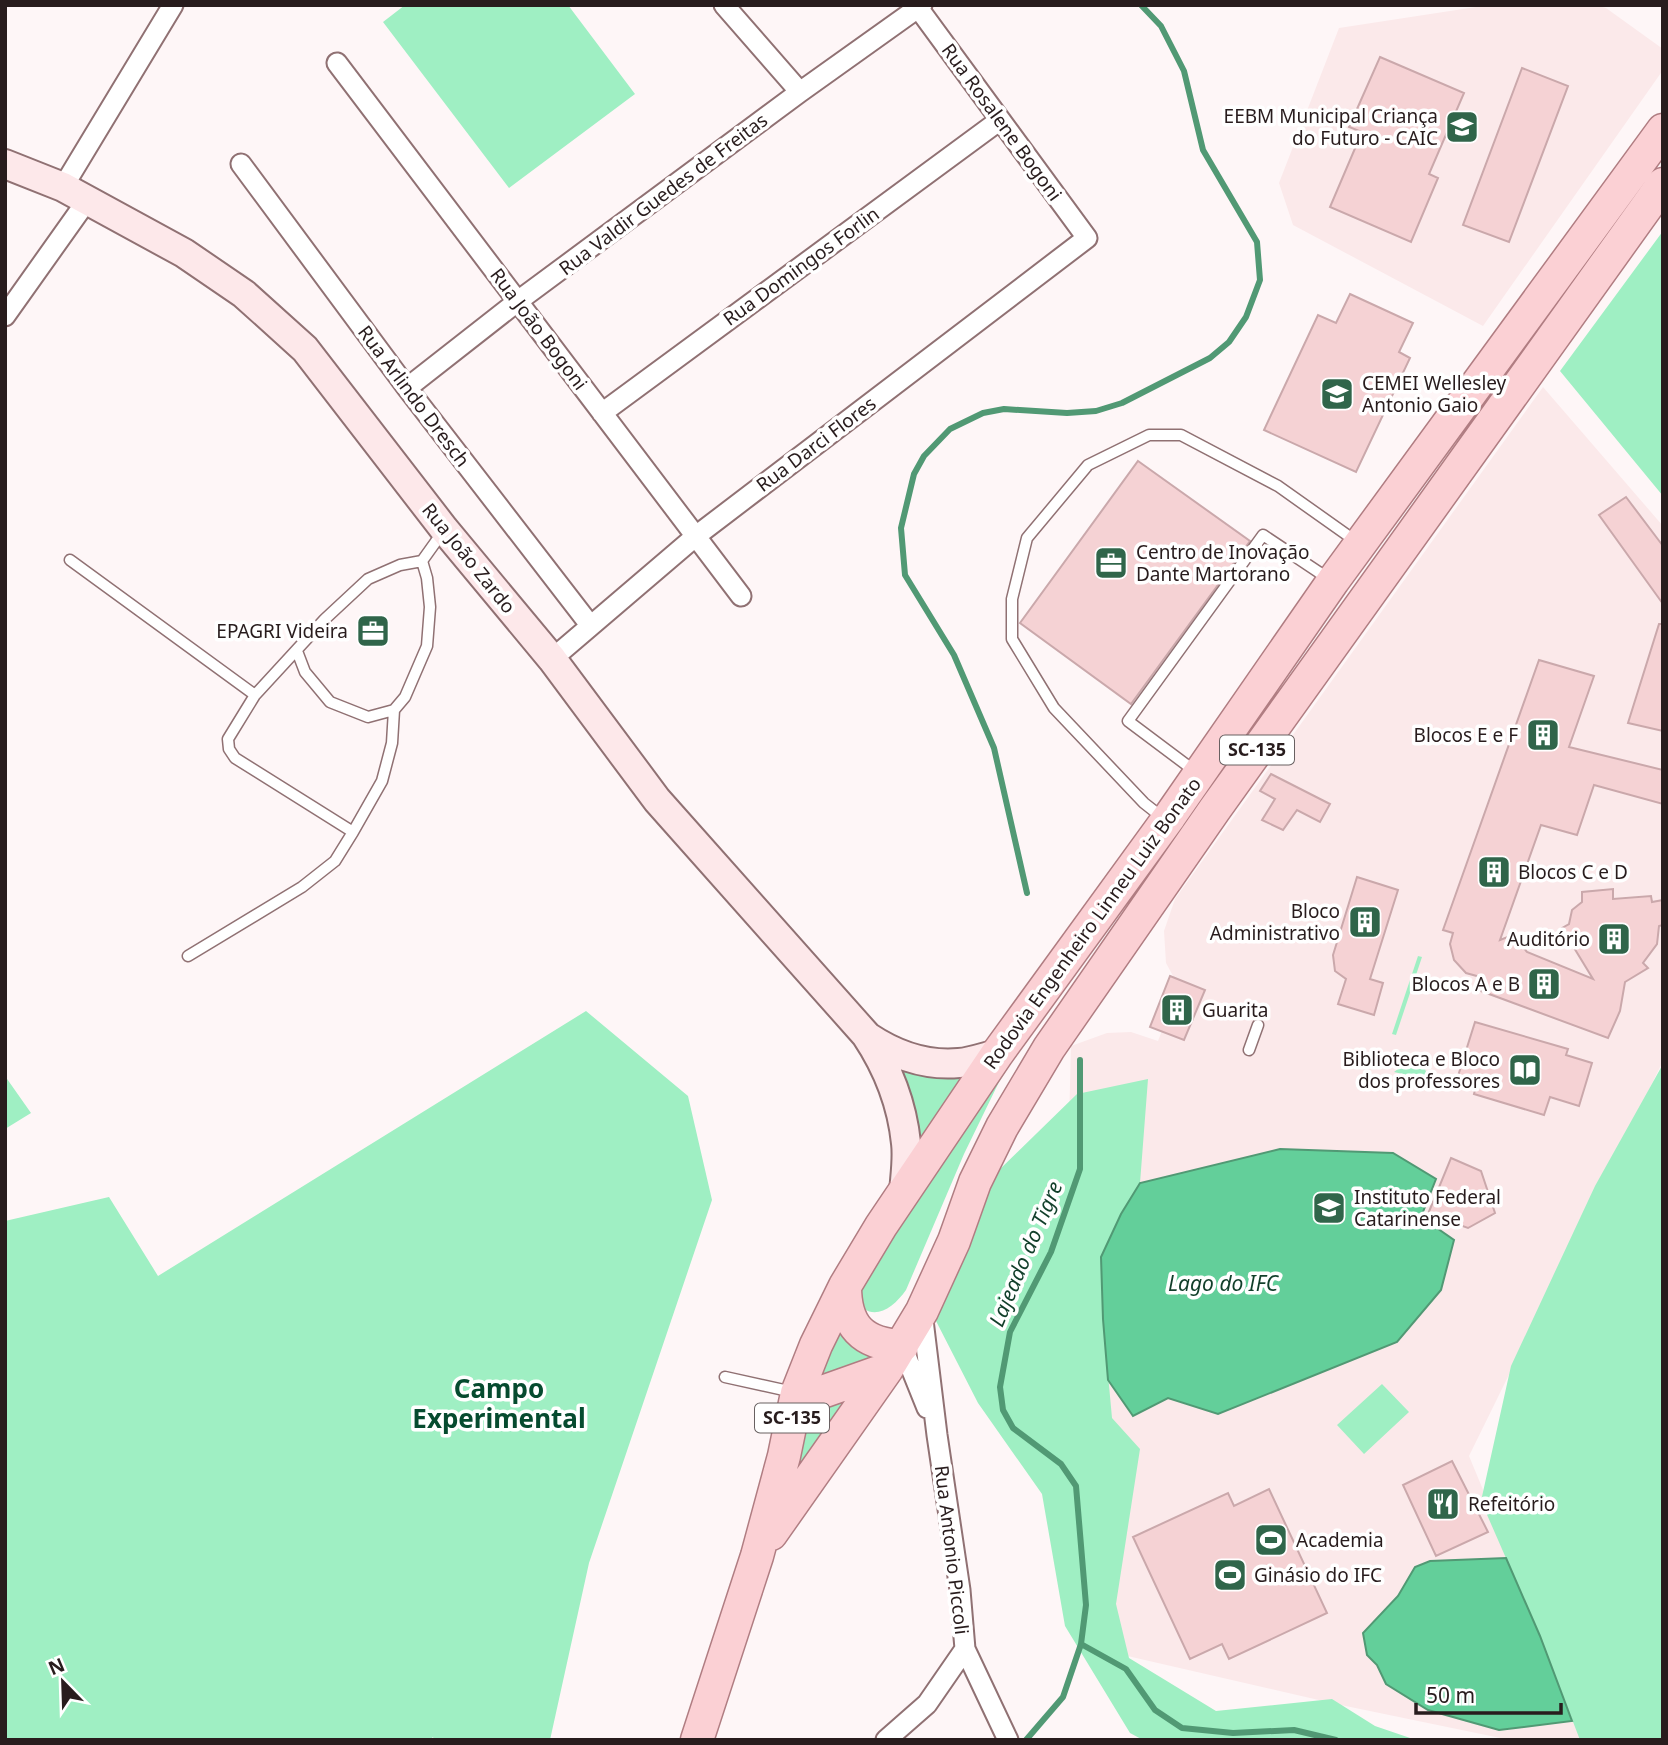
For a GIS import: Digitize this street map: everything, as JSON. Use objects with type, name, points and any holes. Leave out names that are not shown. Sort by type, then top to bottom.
[{"type":"main road","name":"Rodovia Engenheiro Linneu Luiz Bonato","points":[[697,1740],[757,1556],[784,1456],[797,1393],[816,1345],[845,1286],[881,1226],[997,1054],[1167,821],[1333,581],[1663,131]]},
{"type":"main road","name":"Rua João Zardo","points":[[5,164],[62,187],[184,253],[244,293],[305,349],[444,529],[552,659],[657,800],[866,1035],[879,1054],[898,1098],[906,1145],[904,1193]]},
{"type":"main road","name":"Rodovia Engenheiro Linneu Luiz Bonato","points":[[757,1556],[894,1357],[922,1311],[1002,1127],[1049,1048],[1341,632],[1663,184]]},
{"type":"main road","name":"Rua João Zardo","points":[[866,1035],[885,1048],[921,1061],[960,1063],[997,1054]]},
{"type":"main road","points":[[797,1393],[825,1391],[894,1357],[883,1345],[865,1337],[852,1323],[845,1306],[845,1286]]},
{"type":"street","points":[[62,187],[173,5]]},
{"type":"street","points":[[724,5],[800,92]]},
{"type":"street","name":"Rua Valdir Guedes de Freitas","points":[[407,388],[518,301],[919,6]]},
{"type":"street","name":"Rua Rosalene Bogoni","points":[[919,6],[1087,238]]},
{"type":"street","name":"Rua João Bogoni","points":[[337,63],[741,596]]},
{"type":"street","name":"Rua Domingos Forlin","points":[[602,413],[1000,120]]},
{"type":"street","name":"Rua Arlindo Dresch","points":[[241,164],[407,388],[590,625]]},
{"type":"street","points":[[5,316],[86,202]]},
{"type":"street","name":"Rua Darci Flores","points":[[552,659],[696,536],[1087,238]]},
{"type":"street","points":[[922,1311],[937,1436]]},
{"type":"street","points":[[894,1357],[937,1436]]},
{"type":"street","name":"Rua Antonio Piccoli","points":[[937,1436],[960,1590],[965,1649],[1008,1740]]},
{"type":"street","points":[[886,1740],[927,1704],[965,1649]]},
{"type":"lane","points":[[1167,821],[1144,803],[1054,708],[1012,639],[1012,599],[1027,538],[1088,465],[1149,435],[1181,435],[1279,486],[1361,544]]},
{"type":"lane","points":[[353,832],[235,758],[229,749],[228,739],[255,695],[325,619],[368,579],[400,565],[422,561],[444,529]]},
{"type":"lane","points":[[1199,774],[1128,721],[1263,535],[1333,581]]},
{"type":"lane","points":[[71,560],[255,695]]},
{"type":"lane","points":[[297,651],[305,672],[330,702],[368,717],[394,710],[405,697],[427,646],[430,607],[422,561]]},
{"type":"lane","points":[[188,956],[302,887],[335,861],[382,781],[392,743],[394,710]]},
{"type":"lane","points":[[1249,1050],[1258,1025]]},
{"type":"lane","points":[[725,1377],[797,1393]]},
{"type":"shaded area","points":[[405,5],[568,5],[635,94],[509,188],[383,22]]},
{"type":"shaded area","name":"EEBM Municipal Criança do Futuro - CAIC","points":[[1489,5],[1595,5],[1606,8],[1663,49],[1663,70],[1483,326],[1293,225],[1279,183],[1339,28]]},
{"type":"shaded area","points":[[1663,231],[1663,496],[1560,371]]},
{"type":"shaded area","name":"Instituto Federal Catarinense","points":[[1543,387],[1663,526],[1663,1061],[1469,1456],[1587,1740],[1510,1740],[1336,1704],[1097,1649],[1063,1355],[1071,1046],[1107,1033],[1131,1032],[1158,1041],[1179,987],[1166,963],[1164,931],[1175,899]]},
{"type":"shaded area","points":[[1418,956],[1422,957],[1396,1035],[1392,1034]]},
{"type":"shaded area","points":[[586,1011],[688,1096],[712,1200],[589,1563],[550,1740],[434,1740],[433,1737],[430,1740],[5,1740],[5,1221],[109,1197],[158,1276]]},
{"type":"shaded area","points":[[1419,1053],[1429,1080],[1394,1072]]},
{"type":"shaded area","points":[[1663,1064],[1663,1740],[1580,1740],[1540,1636],[1481,1501],[1511,1366],[1595,1186]]},
{"type":"shaded area","points":[[897,1065],[925,1075],[973,1069],[912,1150],[913,1106]]},
{"type":"shaded area","points":[[1008,1068],[964,1154],[906,1290],[888,1308],[867,1311],[854,1298],[963,1126]]},
{"type":"shaded area","points":[[5,1076],[31,1113],[5,1129]]},
{"type":"shaded area","points":[[1148,1079],[1140,1183],[1121,1214],[1101,1257],[1103,1320],[1112,1418],[1140,1449],[1116,1604],[1129,1658],[1216,1711],[1332,1699],[1375,1726],[1416,1740],[1143,1740],[1130,1733],[1065,1626],[1042,1494],[978,1403],[936,1321],[997,1172],[1077,1094]]},
{"type":"shaded area","points":[[832,1316],[882,1348],[868,1359],[811,1383]]},
{"type":"shaded area","points":[[1382,1384],[1409,1412],[1364,1454],[1337,1425]]},
{"type":"shaded area","points":[[852,1398],[804,1458],[783,1494],[802,1401]]},
{"type":"water","name":"Lago do IFC","points":[[1280,1149],[1393,1153],[1436,1179],[1421,1217],[1454,1240],[1441,1290],[1397,1342],[1218,1414],[1168,1398],[1133,1416],[1108,1380],[1103,1319],[1101,1257],[1121,1214],[1140,1183]]},
{"type":"water","points":[[1506,1558],[1540,1636],[1572,1721],[1499,1730],[1428,1710],[1386,1684],[1377,1665],[1367,1655],[1363,1633],[1398,1596],[1415,1567],[1430,1561]]},
{"type":"building","points":[[1380,57],[1464,93],[1429,174],[1438,178],[1411,242],[1330,207],[1362,132],[1349,127]]},
{"type":"building","points":[[1522,68],[1568,86],[1509,242],[1463,225]]},
{"type":"building","name":"CEMEI Wellesley Antonio Gaio","points":[[1350,294],[1413,323],[1399,352],[1410,358],[1356,472],[1264,430],[1318,315],[1336,323]]},
{"type":"building","points":[[1138,461],[1250,541],[1131,704],[1020,623]]},
{"type":"building","points":[[1626,497],[1663,546],[1663,604],[1599,515]]},
{"type":"building","points":[[1659,624],[1663,624],[1663,731],[1628,723]]},
{"type":"building","points":[[1539,660],[1594,676],[1569,747],[1663,770],[1663,804],[1594,785],[1577,835],[1541,825],[1500,940],[1513,935],[1527,952],[1593,979],[1562,928],[1569,924],[1572,910],[1582,902],[1582,892],[1613,889],[1613,899],[1651,896],[1652,902],[1663,900],[1663,925],[1659,926],[1657,944],[1643,963],[1648,968],[1625,982],[1620,1011],[1608,1038],[1481,991],[1484,978],[1466,973],[1454,960],[1450,944],[1453,933],[1443,930]]},
{"type":"building","points":[[1271,774],[1330,804],[1320,822],[1297,810],[1283,830],[1262,820],[1275,799],[1260,791]]},
{"type":"building","name":"Bloco Administrativo","points":[[1357,877],[1398,890],[1370,979],[1383,983],[1374,1015],[1338,1004],[1346,979],[1335,971],[1333,955]]},
{"type":"building","name":"Guarita","points":[[1170,976],[1205,990],[1184,1040],[1150,1027]]},
{"type":"building","name":"Biblioteca e Bloco dos professores","points":[[1475,1022],[1568,1049],[1566,1055],[1592,1063],[1579,1106],[1550,1097],[1544,1115],[1474,1094],[1477,1082],[1458,1076]]},
{"type":"building","points":[[1451,1158],[1481,1171],[1495,1213],[1468,1228],[1428,1214]]},
{"type":"building","name":"Refeitório","points":[[1452,1461],[1488,1532],[1436,1556],[1403,1485]]},
{"type":"building","name":"Ginásio do IFC","points":[[1269,1489],[1327,1613],[1229,1659],[1222,1644],[1190,1659],[1133,1537],[1228,1493],[1234,1506]]},
{"type":"waterway","name":"Lajeado do Tigre","points":[[1027,893],[994,748],[954,655],[905,575],[901,528],[914,474],[924,456],[950,429],[983,413],[1004,409],[1067,413],[1096,411],[1122,403],[1210,358],[1229,342],[1246,317],[1260,280],[1257,242],[1203,150],[1184,71],[1161,26],[1141,5]]},
{"type":"waterway","name":"Lajeado do Tigre","points":[[1080,1060],[1080,1169],[1051,1252],[1010,1332],[1000,1387],[1003,1410],[1013,1428],[1061,1464],[1076,1486],[1086,1605],[1081,1644],[1126,1669],[1155,1710],[1182,1728],[1233,1733],[1294,1730],[1336,1740]]},
{"type":"waterway","points":[[1026,1740],[1063,1697],[1081,1644]]},
{"type":"place","name":"EEBM Municipal Criança do Futuro - CAIC","points":[[1462,127]]},
{"type":"place","name":"CEMEI Wellesley Antonio Gaio","points":[[1337,394]]},
{"type":"place","name":"Centro de Inovação Dante Martorano","points":[[1111,563]]},
{"type":"place","name":"EPAGRI Videira","points":[[373,631]]},
{"type":"place","name":"Blocos E e F","points":[[1543,735]]},
{"type":"place","name":"Blocos C e D","points":[[1494,872]]},
{"type":"place","name":"Bloco Administrativo","points":[[1365,922]]},
{"type":"place","name":"Auditório","points":[[1614,939]]},
{"type":"place","name":"Blocos A e B","points":[[1544,984]]},
{"type":"place","name":"Guarita","points":[[1177,1010]]},
{"type":"place","name":"Biblioteca e Bloco dos professores","points":[[1525,1070]]},
{"type":"place","name":"Instituto Federal Catarinense","points":[[1329,1208]]},
{"type":"place","name":"Refeitório","points":[[1443,1504]]},
{"type":"place","name":"Academia","points":[[1271,1540]]},
{"type":"place","name":"Ginásio do IFC","points":[[1230,1575]]},
{"type":"district","name":"Campo Experimental","points":[[499,1404]]}]
